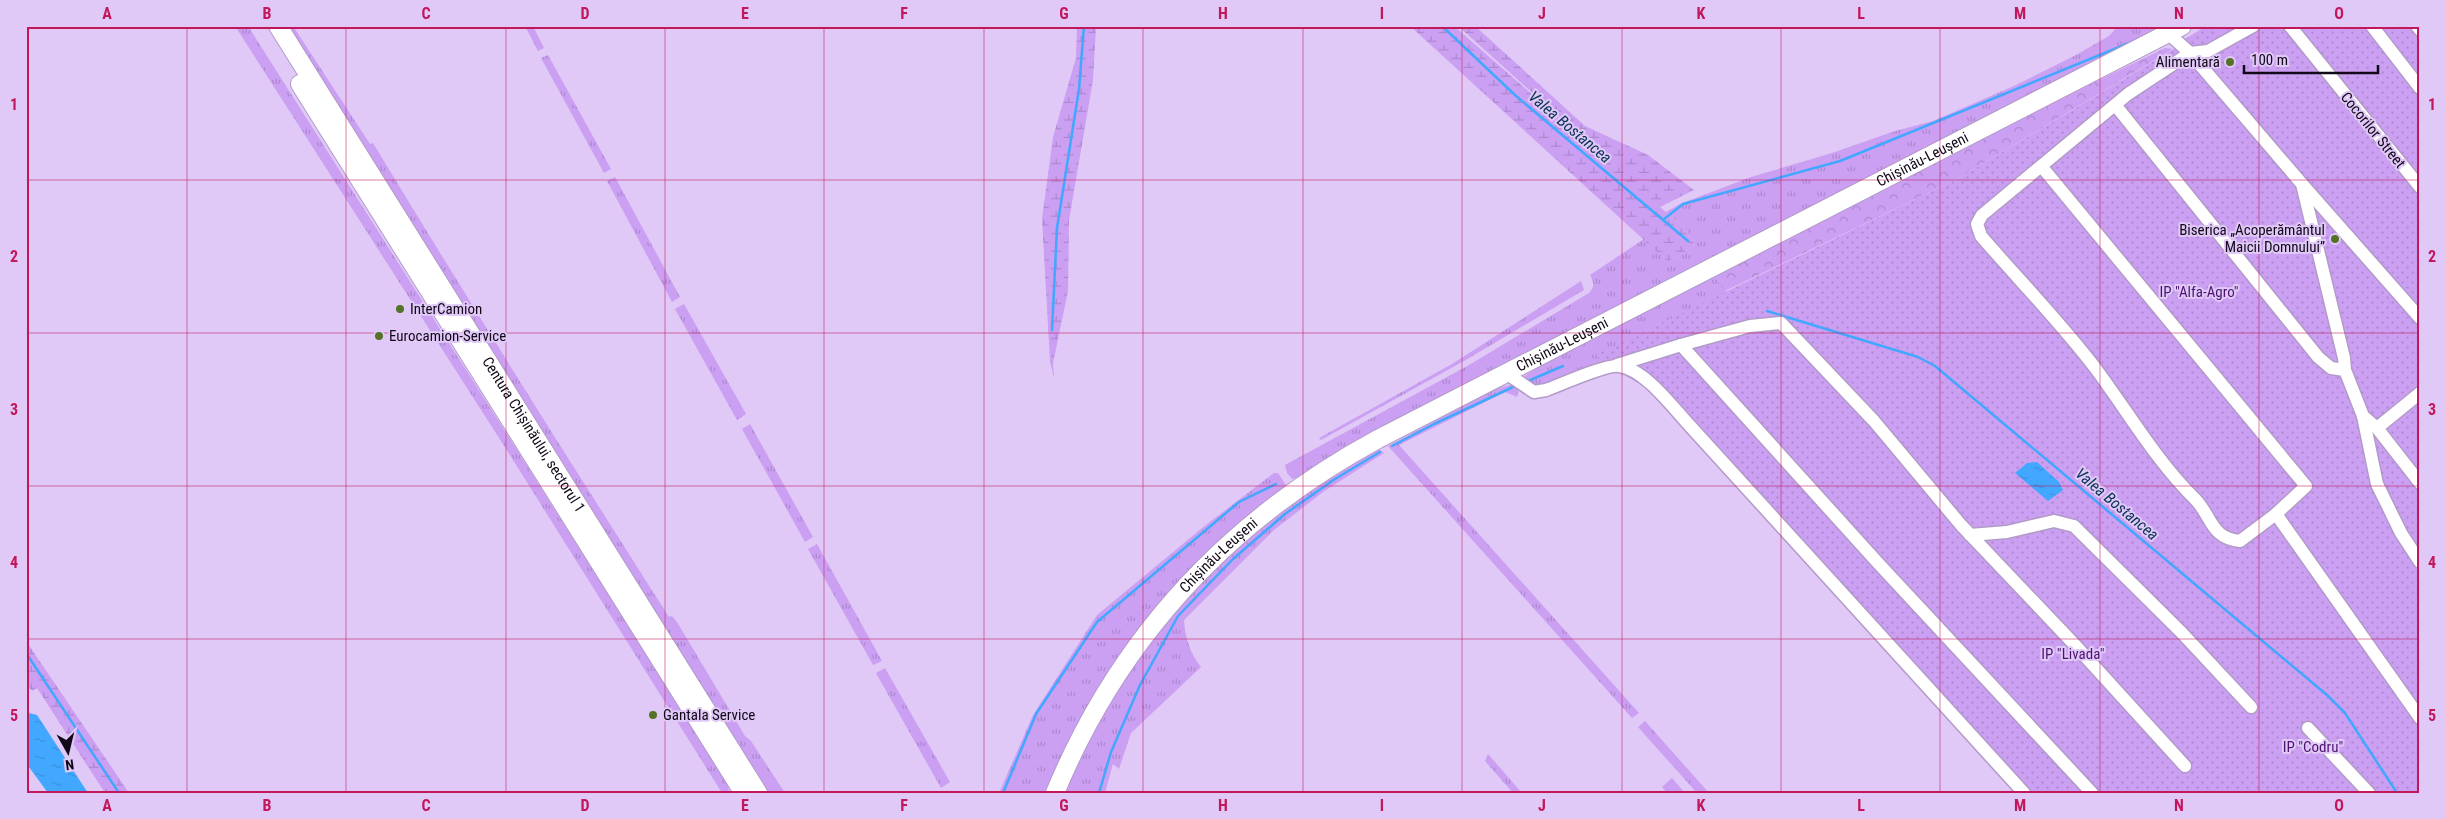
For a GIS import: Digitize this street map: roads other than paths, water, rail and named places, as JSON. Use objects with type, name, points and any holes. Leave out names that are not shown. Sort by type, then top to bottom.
[{"type":"highway","name":"Centura Chișinăului, sectorul 1","points":[[264,26],[744,793]]},
{"type":"highway","name":"Centura Chișinăului, sectorul 1","points":[[278,26],[758,793]]},
{"type":"highway","name":"Chișinău-Leușeni","points":[[1055,793],[1086,725],[1127,658],[1173,600],[1229,544],[1294,491],[1339,461],[1506,373],[2176,30]]},
{"type":"street","points":[[2042,167],[2306,486],[2276,514],[2240,541],[2228,540],[2213,528],[2198,502],[2178,483],[2094,366],[1981,236],[1977,224],[1982,215],[2116,106],[2128,94],[2190,53],[2208,51],[2253,26]]},
{"type":"street","name":"Cocorilor Street","points":[[2290,26],[2420,187]]},
{"type":"street","points":[[2372,26],[2420,88]]},
{"type":"street","points":[[2417,26],[2420,30]]},
{"type":"street","points":[[2176,30],[2190,53],[2420,318]]},
{"type":"street","points":[[2116,106],[2318,357],[2331,368],[2345,370]]},
{"type":"street","points":[[2302,184],[2344,358],[2345,370],[2363,416],[2377,484],[2400,533],[2420,562]]},
{"type":"street","points":[[1506,373],[1534,392],[1680,345],[1750,326],[1781,323],[1874,421],[1970,535],[2074,644],[2184,766]]},
{"type":"street","points":[[1680,345],[1878,563],[2092,793]]},
{"type":"street","points":[[1617,365],[1630,368],[1651,385],[2024,793]]},
{"type":"street","points":[[2377,428],[2420,393]]},
{"type":"street","points":[[2363,416],[2377,428],[2420,483]]},
{"type":"street","points":[[2276,514],[2420,718]]},
{"type":"street","points":[[1970,535],[2007,532],[2054,521],[2074,526],[2182,633],[2251,707]]},
{"type":"street","points":[[2308,728],[2369,793]]},
{"type":"water","points":[[2037,462],[2059,482],[2063,490],[2048,501],[2015,473],[2027,463]]},
{"type":"water","points":[[26,714],[37,715],[88,793],[48,793],[26,763]]},
{"type":"waterway","points":[[1052,330],[1057,228],[1079,89],[1084,26]]},
{"type":"waterway","name":"Valea Bostancea","points":[[1442,26],[1516,96],[1688,241]]},
{"type":"waterway","points":[[1663,220],[1683,204],[1840,161],[2134,41]]},
{"type":"waterway","name":"Valea Bostancea","points":[[1767,311],[1918,357],[1935,366],[2327,695],[2345,713],[2397,793]]},
{"type":"waterway","points":[[1528,381],[1563,366]]},
{"type":"waterway","points":[[1392,446],[1513,387]]},
{"type":"waterway","points":[[1099,793],[1111,752],[1140,685],[1178,616],[1233,559],[1285,514],[1335,479],[1380,452]]},
{"type":"waterway","points":[[1003,793],[1036,714],[1097,622],[1239,502],[1276,484]]},
{"type":"waterway","points":[[26,653],[119,793]]},
{"type":"place","name":"Alimentară","points":[[2230,62]]},
{"type":"place","name":"Biserica „Acoperământul Maicii Domnului”","points":[[2335,239]]},
{"type":"place","name":"InterCamion","points":[[400,309]]},
{"type":"place","name":"Eurocamion-Service","points":[[379,336]]},
{"type":"place","name":"Gantala Service","points":[[653,715]]},
{"type":"park label","name":"IP \"Alfa-Agro\"","points":[[2199,292]]},
{"type":"park label","name":"IP \"Livada\"","points":[[2073,654]]},
{"type":"park label","name":"IP \"Codru\"","points":[[2313,747]]}]
